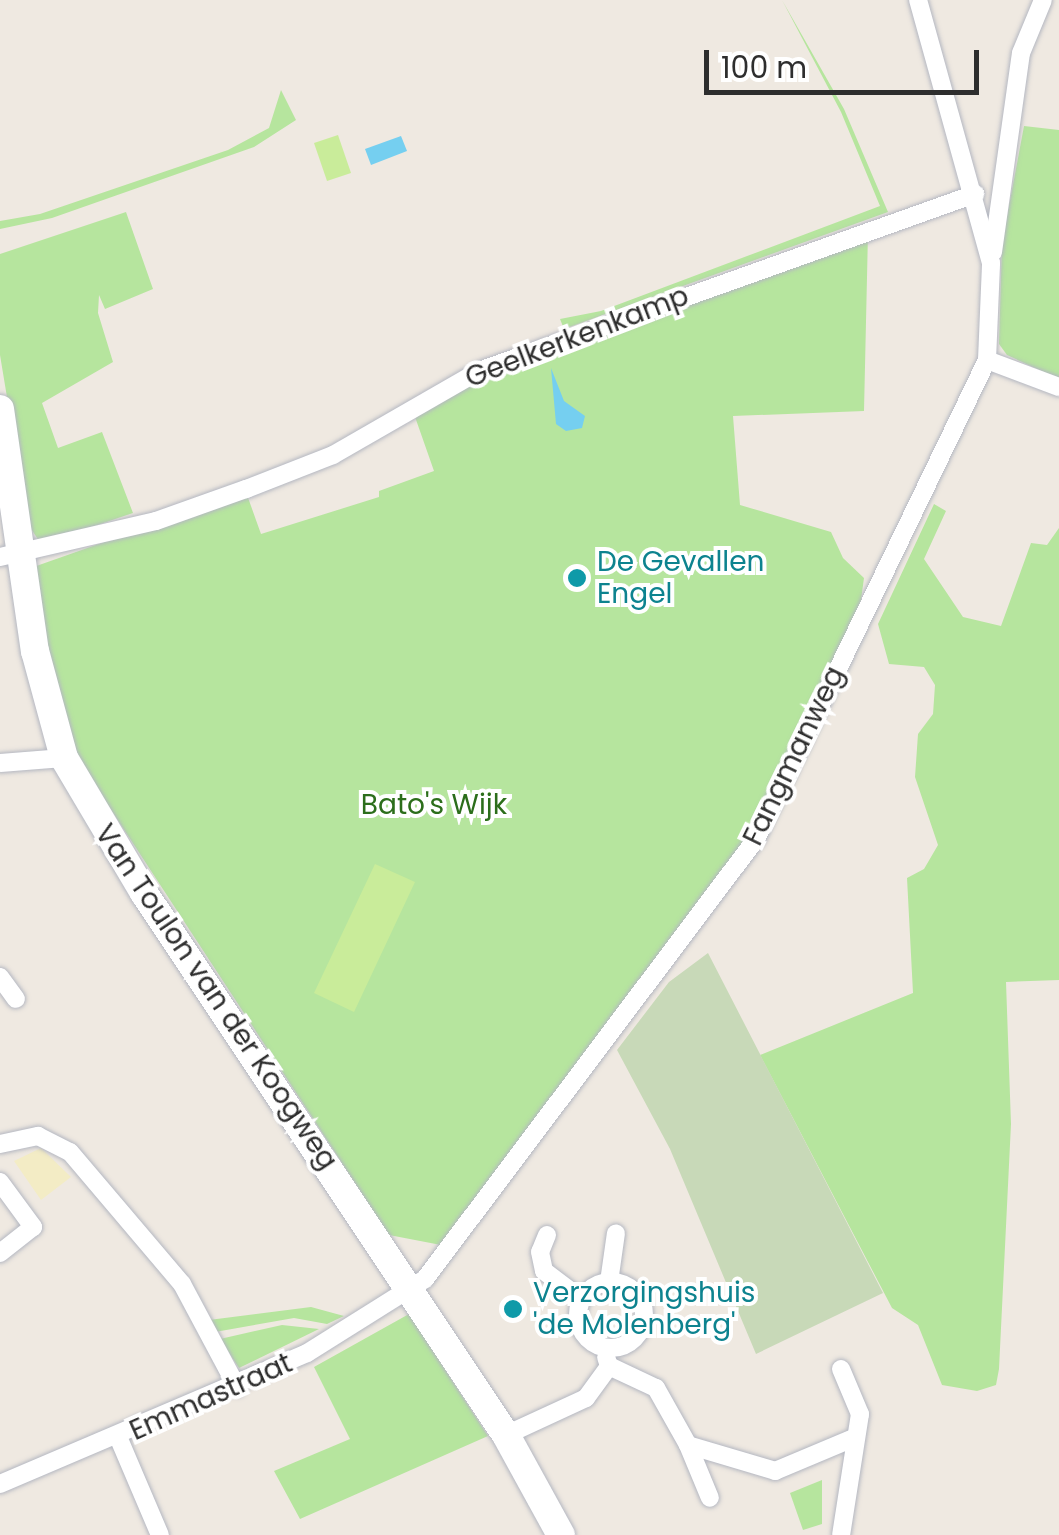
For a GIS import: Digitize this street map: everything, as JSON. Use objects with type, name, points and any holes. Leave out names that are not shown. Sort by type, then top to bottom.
[{"type":"street","name":"Fangmanweg","points":[[918,0],[992,263]]},
{"type":"street","name":"Fangmanweg","points":[[410,1288],[425,1279],[568,1094],[756,839],[987,360],[992,263],[1021,53],[1043,0]]},
{"type":"street","name":"Geelkerkenkamp","points":[[9,557],[156,521],[306,466],[479,371],[975,194]]},
{"type":"street","points":[[987,360],[1059,386]]},
{"type":"street","name":"Van Toulon van der Koogweg","points":[[0,409],[9,557],[64,758],[166,926],[506,1435],[560,1535]]},
{"type":"street","points":[[0,763],[64,758]]},
{"type":"street","points":[[0,977],[16,1000]]},
{"type":"street","points":[[0,1144],[38,1136],[70,1152],[182,1284],[236,1387]]},
{"type":"street","points":[[0,1182],[33,1227],[0,1254]]},
{"type":"street","points":[[582,1300],[609,1282],[616,1233]]},
{"type":"street","points":[[547,1234],[540,1252],[544,1271],[582,1300]]},
{"type":"street","points":[[603,1347],[625,1344],[644,1318],[631,1288],[609,1282]]},
{"type":"street","name":"Emmastraat","points":[[0,1484],[119,1439],[236,1387],[340,1335],[410,1288]]},
{"type":"street","points":[[582,1300],[581,1328],[603,1347],[609,1366],[656,1388],[688,1446],[710,1498]]},
{"type":"street","points":[[506,1435],[586,1398],[609,1366]]},
{"type":"street","points":[[840,1368],[860,1414],[852,1439],[841,1535]]},
{"type":"street","points":[[119,1439],[160,1535]]},
{"type":"street","points":[[688,1446],[775,1471],[852,1439]]},
{"type":"green space","points":[[782,0],[844,109],[888,212],[564,329],[560,319],[601,311],[880,206],[841,112]]},
{"type":"green space","points":[[281,90],[296,120],[254,147],[52,218],[0,229],[0,221],[40,214],[228,150],[269,128]]},
{"type":"green space","points":[[1024,126],[1059,130],[1059,379],[1007,355],[999,344],[1002,243]]},
{"type":"green space","points":[[338,135],[351,173],[327,181],[314,143]]},
{"type":"green space","points":[[126,212],[153,289],[105,309],[99,295],[98,313],[113,362],[42,403],[58,448],[102,432],[133,513],[41,544],[28,524],[0,355],[0,254]]},
{"type":"green space","name":"Bato's Wijk","points":[[868,233],[864,411],[733,416],[740,505],[831,532],[843,558],[864,578],[861,600],[791,756],[740,850],[441,1245],[389,1235],[72,750],[25,570],[246,492],[261,534],[379,497],[379,491],[434,471],[414,414],[470,379]]},
{"type":"green space","points":[[934,504],[946,511],[924,559],[963,617],[1001,626],[1031,543],[1047,545],[1059,528],[1059,980],[1006,982],[1011,1124],[999,1369],[996,1385],[977,1391],[942,1385],[918,1325],[892,1308],[760,1055],[913,993],[907,878],[924,869],[938,845],[915,777],[918,734],[933,714],[935,685],[924,667],[889,664],[878,624]]},
{"type":"green space","points":[[375,864],[415,882],[354,1012],[314,993]]},
{"type":"green space","points":[[708,953],[883,1293],[756,1354],[670,1149],[617,1050],[669,982]]},
{"type":"green space","points":[[311,1307],[344,1316],[327,1324],[294,1318],[215,1332],[209,1320]]},
{"type":"green space","points":[[409,1314],[488,1436],[300,1519],[274,1471],[350,1439],[314,1367]]},
{"type":"green space","points":[[282,1325],[319,1329],[239,1368],[220,1339]]},
{"type":"green space","points":[[822,1480],[822,1524],[803,1530],[790,1493]]},
{"type":"sand","points":[[41,1148],[71,1177],[41,1200],[14,1161]]},
{"type":"water","points":[[401,136],[407,151],[371,165],[365,149]]},
{"type":"water","points":[[551,368],[564,401],[585,416],[582,428],[566,431],[556,424]]},
{"type":"place","name":"De Gevallen Engel","points":[[577,578]]},
{"type":"place","name":"Verzorgingshuis 'de Molenberg'","points":[[513,1309]]}]
